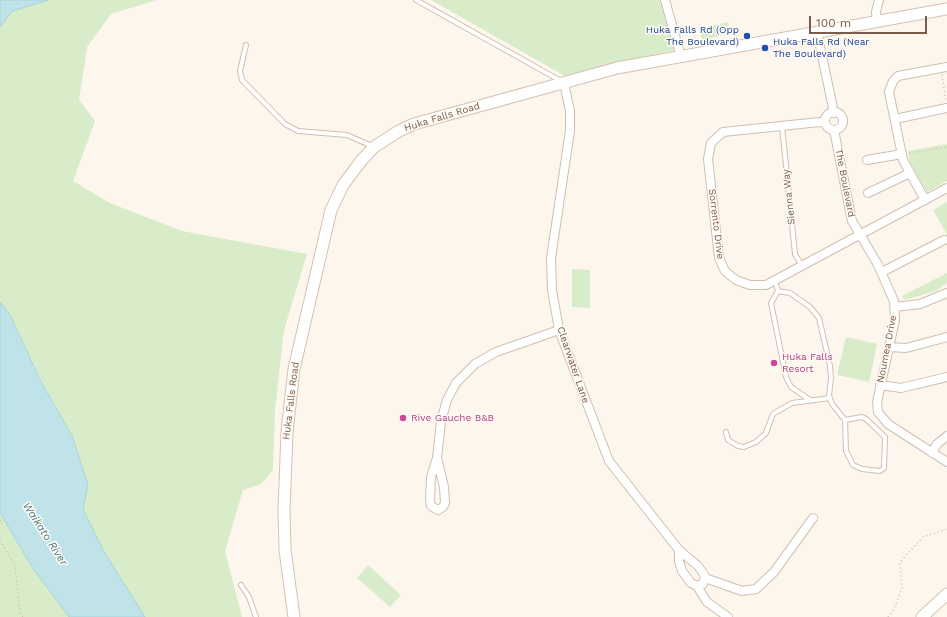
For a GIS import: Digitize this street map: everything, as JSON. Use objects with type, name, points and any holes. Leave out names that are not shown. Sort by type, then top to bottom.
[{"type":"street","points":[[665,0],[681,57]]},
{"type":"street","points":[[877,22],[876,12],[879,0]]},
{"type":"street","name":"Huka Falls Road","points":[[294,617],[285,550],[284,516],[287,432],[294,369],[331,210],[343,185],[361,161],[374,147],[400,130],[414,124],[617,68],[947,9]]},
{"type":"street","name":"The Boulevard","points":[[817,32],[834,113],[841,117],[842,123],[839,128],[834,130],[852,221],[860,235]]},
{"type":"street","points":[[925,200],[910,173],[902,154],[889,92],[893,80],[898,76],[944,67]]},
{"type":"street","name":"Clearwater Lane","points":[[564,83],[570,111],[570,131],[551,258],[552,290],[559,330],[609,461],[623,481],[679,550],[698,566],[705,578]]},
{"type":"street","points":[[895,119],[947,108]]},
{"type":"street","points":[[834,113],[826,117],[825,123],[828,128],[834,130]]},
{"type":"street","name":"Sorrento Drive","points":[[825,123],[820,122],[724,132],[711,143],[708,151],[718,251],[721,265],[730,275],[743,284],[758,286],[775,280],[860,235]]},
{"type":"street","points":[[867,160],[902,154]]},
{"type":"street","points":[[868,193],[910,173]]},
{"type":"street","points":[[860,235],[947,188]]},
{"type":"street","name":"Noumea Drive","points":[[860,235],[882,272],[892,294],[895,307],[895,320],[880,385],[877,407],[881,418],[947,462]]},
{"type":"street","points":[[882,272],[944,240]]},
{"type":"street","points":[[895,307],[920,304],[947,293]]},
{"type":"street","points":[[437,458],[444,487],[445,503],[443,507],[438,510],[431,506],[431,477],[437,458],[441,421],[447,400],[456,383],[475,364],[496,352],[559,330]]},
{"type":"street","points":[[889,347],[906,348],[947,337]]},
{"type":"street","points":[[880,385],[901,388],[947,377]]},
{"type":"street","points":[[932,453],[937,444],[947,436]]},
{"type":"street","points":[[697,586],[703,584],[705,578],[742,591],[756,589],[774,572],[813,518]]},
{"type":"street","points":[[679,550],[679,561],[682,571],[691,582],[697,586],[707,602],[728,617]]},
{"type":"street","points":[[922,617],[947,594]]},
{"type":"lane","points":[[416,0],[564,83]]},
{"type":"lane","points":[[246,45],[240,71],[242,80],[285,124],[298,131],[353,137],[374,147]]},
{"type":"lane","name":"Sienna Way","points":[[782,126],[795,254],[802,266]]},
{"type":"lane","points":[[775,280],[778,291],[771,303],[786,377],[791,387],[810,400]]},
{"type":"lane","points":[[778,291],[790,293],[810,307],[819,318],[830,372],[830,398],[832,404],[845,420],[846,451],[852,465],[862,469],[880,471],[884,468],[885,437],[862,417],[845,420]]},
{"type":"lane","points":[[726,432],[728,440],[738,446],[744,447],[756,442],[766,433],[773,414],[792,403],[830,398]]},
{"type":"lane","points":[[242,585],[256,617]]},
{"type":"path","points":[[944,67],[947,105]]},
{"type":"path","points":[[902,154],[947,147]]},
{"type":"path","points":[[0,520],[2,523],[0,527]]},
{"type":"path","points":[[888,617],[894,609],[902,588],[900,562],[923,537],[947,529]]},
{"type":"path","points":[[0,541],[15,565],[20,612],[23,617]]},
{"type":"green space","points":[[49,0],[156,0],[111,14],[87,47],[79,100],[95,121],[73,181],[110,203],[182,231],[307,254],[284,330],[275,411],[273,470],[261,484],[243,490],[225,551],[242,617],[145,617],[103,550],[83,508],[88,485],[72,436],[42,381],[10,315],[0,302],[0,27],[12,11]]},
{"type":"green space","points":[[431,0],[660,0],[675,50],[565,76]]},
{"type":"green space","points":[[728,22],[731,33],[702,40],[699,29]]},
{"type":"green space","points":[[947,144],[947,181],[927,192],[910,162],[908,151]]},
{"type":"green space","points":[[947,202],[947,234],[933,210]]},
{"type":"green space","points":[[947,234],[947,246],[942,237]]},
{"type":"green space","points":[[572,269],[590,270],[590,308],[572,307]]},
{"type":"green space","points":[[947,273],[947,283],[936,291],[904,300],[902,296]]},
{"type":"green space","points":[[846,337],[877,344],[869,382],[837,375]]},
{"type":"green space","points":[[0,513],[32,567],[69,617],[0,617]]},
{"type":"green space","points":[[368,565],[401,595],[390,607],[357,578]]},
{"type":"water","points":[[0,0],[49,0],[12,11],[0,27]]},
{"type":"water","name":"Waikato River","points":[[0,302],[10,315],[41,381],[72,436],[88,485],[83,509],[103,550],[145,617],[69,617],[32,567],[0,513]]},
{"type":"place","name":"Huka Falls Rd (Opp The Boulevard)","points":[[747,36]]},
{"type":"place","name":"Huka Falls Rd (Near The Boulevard)","points":[[765,48]]},
{"type":"place","name":"Huka Falls Resort","points":[[774,363]]},
{"type":"place","name":"Rive Gauche B&B","points":[[403,418]]}]
